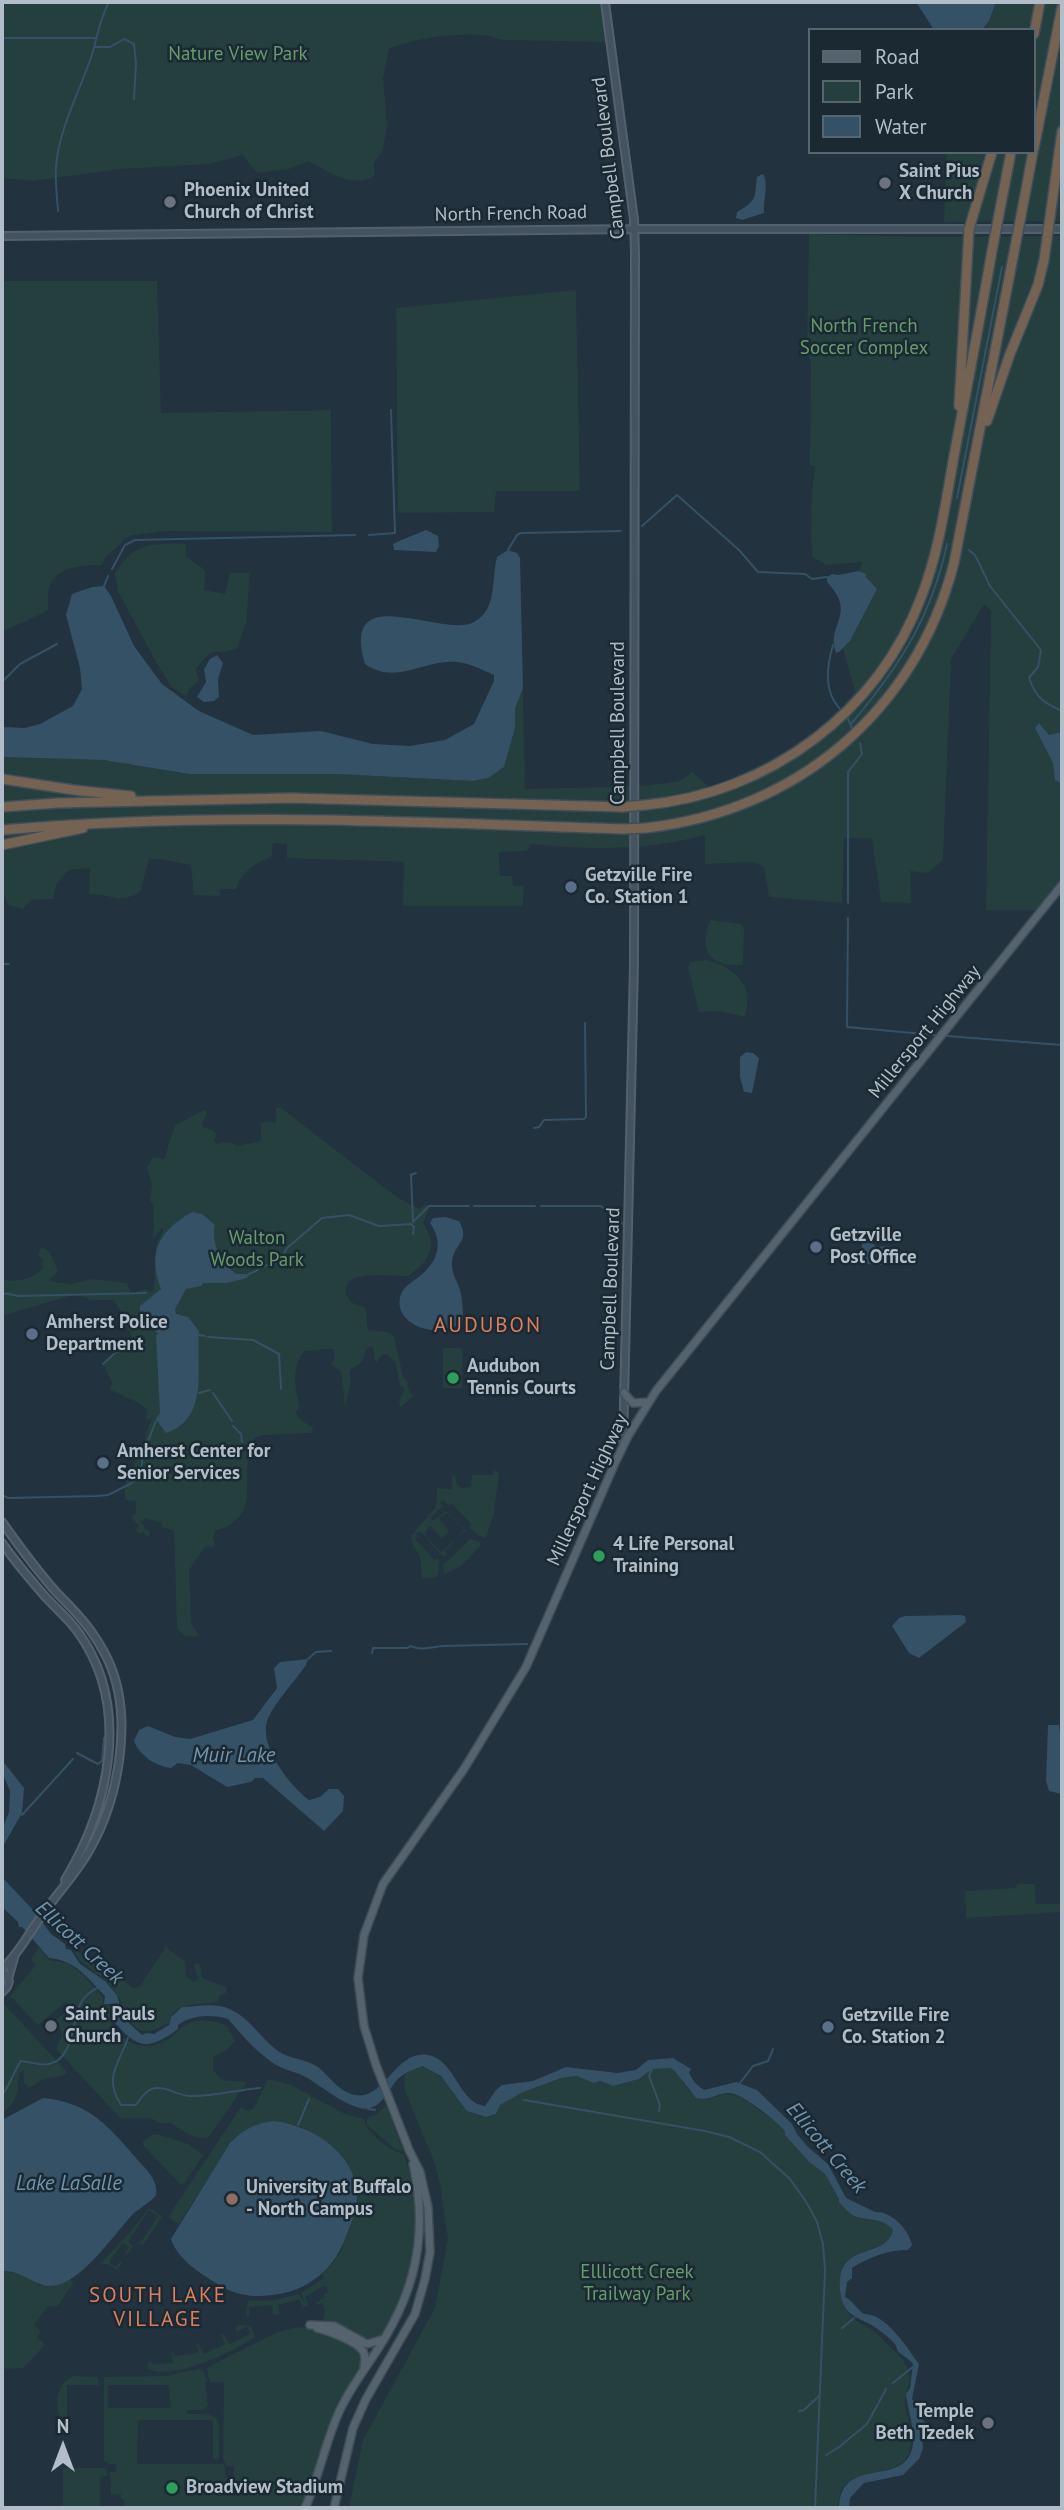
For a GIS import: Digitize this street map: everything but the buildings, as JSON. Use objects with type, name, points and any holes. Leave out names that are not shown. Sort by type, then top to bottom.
[{"type":"highway","points":[[1032,28],[1040,2]]},
{"type":"highway","points":[[1035,28],[1040,2]]},
{"type":"highway","points":[[1036,140],[1062,7]]},
{"type":"highway","points":[[975,463],[1010,354],[1038,285],[1062,131]]},
{"type":"highway","points":[[957,440],[969,229],[991,154]]},
{"type":"highway","points":[[2,807],[58,803],[290,798],[623,807],[688,799],[727,788],[757,775],[815,740],[864,693],[897,648],[923,594],[937,544],[1011,154]]},
{"type":"highway","points":[[2,830],[56,825],[278,818],[646,828],[710,816],[770,792],[804,774],[832,755],[876,714],[905,676],[924,645],[939,612],[954,563],[975,463],[1033,154]]},
{"type":"highway","points":[[2,779],[167,800]]},
{"type":"highway","points":[[2,845],[82,829],[148,822]]},
{"type":"main road","name":"Campbell Boulevard","points":[[606,2],[635,229],[635,877],[623,1446]]},
{"type":"main road","name":"North French Road","points":[[2,236],[635,229],[1062,229]]},
{"type":"main road","name":"Millersport Highway","points":[[334,2508],[359,2412],[415,2314],[430,2252],[428,2207],[420,2172],[376,2065],[364,2026],[358,1978],[364,1935],[383,1884],[464,1769],[526,1667],[623,1446],[649,1401],[1062,885]]},
{"type":"main road","points":[[624,1393],[633,1403],[649,1401]]},
{"type":"main road","points":[[2,1522],[58,1593],[85,1620],[109,1664],[119,1698],[120,1738],[117,1776],[103,1821],[89,1851],[2,1970],[8,1979]]},
{"type":"main road","points":[[2,1543],[70,1622],[93,1658],[106,1699],[110,1731],[108,1765],[95,1814],[78,1856],[57,1894]]},
{"type":"main road","points":[[15,1561],[25,1554]]},
{"type":"main road","points":[[49,1600],[58,1593]]},
{"type":"main road","points":[[2,1992],[8,1986],[15,1953]]},
{"type":"main road","name":"Millersport Highway","points":[[305,2508],[339,2413],[385,2338],[409,2289],[418,2253],[420,2207],[409,2150]]},
{"type":"main road","points":[[364,2369],[365,2358],[359,2348],[336,2334],[310,2325],[334,2326],[368,2344],[385,2338]]},
{"type":"green space","name":"Nature View Park","points":[[2,2],[601,2],[606,42],[507,40],[484,35],[458,35],[422,39],[389,49],[383,79],[387,123],[383,151],[374,163],[374,177],[365,180],[340,178],[309,161],[289,169],[257,173],[243,155],[209,164],[120,169],[33,181],[2,178]]},
{"type":"green space","points":[[996,2],[1062,2],[1062,221],[944,222],[947,154],[1036,154],[1036,28],[984,28]]},
{"type":"green space","name":"North French Soccer Complex","points":[[809,234],[922,237],[1062,236],[1062,886],[1043,910],[986,910],[991,611],[984,604],[951,659],[943,860],[928,873],[910,871],[911,903],[881,902],[872,838],[844,838],[842,903],[769,897],[764,867],[754,862],[705,864],[705,835],[640,846],[596,848],[530,844],[527,851],[499,852],[500,876],[512,876],[513,886],[524,886],[523,906],[403,906],[404,862],[287,858],[287,844],[273,843],[272,856],[250,868],[236,889],[220,889],[220,896],[194,895],[191,865],[149,859],[140,892],[133,896],[120,898],[89,894],[90,868],[68,870],[56,885],[53,899],[31,900],[23,909],[9,905],[2,892],[2,757],[103,760],[189,774],[335,774],[473,781],[504,767],[515,728],[515,709],[523,688],[525,789],[643,786],[680,781],[692,772],[709,787],[770,760],[824,723],[855,692],[843,648],[850,641],[877,589],[866,574],[859,571],[863,562],[826,565],[812,557],[811,523],[815,467],[810,465],[811,364],[807,347]]},
{"type":"green space","points":[[2,281],[157,281],[161,413],[331,410],[332,532],[164,531],[129,536],[101,565],[78,567],[60,573],[50,586],[49,610],[2,632]]},
{"type":"green space","points":[[576,290],[580,491],[496,491],[494,512],[398,513],[396,308]]},
{"type":"green space","points":[[186,544],[186,556],[205,570],[204,590],[225,594],[230,573],[250,573],[246,623],[237,648],[208,655],[196,669],[199,681],[190,688],[186,696],[171,686],[159,667],[118,592],[115,573],[133,552],[153,545]]},
{"type":"green space","points":[[710,920],[741,924],[744,928],[743,965],[722,963],[709,955],[706,941]]},
{"type":"green space","points":[[706,960],[726,967],[740,979],[747,996],[745,1017],[719,1011],[699,1012],[688,967],[690,962]]},
{"type":"green space","name":"Walton Woods Park","points":[[276,1108],[281,1108],[398,1198],[419,1209],[426,1204],[429,1208],[423,1223],[431,1246],[422,1264],[408,1276],[362,1276],[348,1283],[346,1290],[350,1301],[365,1308],[368,1330],[388,1332],[394,1336],[403,1377],[409,1383],[410,1393],[414,1395],[400,1408],[399,1401],[405,1389],[400,1385],[396,1364],[387,1354],[382,1355],[377,1362],[374,1360],[373,1348],[370,1346],[362,1362],[350,1370],[345,1407],[341,1372],[331,1364],[334,1350],[304,1351],[296,1371],[295,1385],[300,1406],[296,1412],[298,1418],[313,1428],[312,1433],[262,1435],[253,1439],[249,1449],[247,1494],[242,1514],[227,1527],[216,1530],[213,1537],[215,1546],[204,1548],[189,1570],[191,1623],[197,1637],[184,1636],[177,1628],[174,1531],[162,1527],[162,1523],[145,1518],[139,1521],[145,1526],[144,1529],[151,1532],[148,1537],[143,1532],[140,1534],[136,1530],[139,1525],[131,1518],[136,1513],[136,1501],[125,1500],[127,1481],[137,1456],[142,1457],[147,1430],[153,1416],[146,1422],[147,1410],[139,1403],[109,1389],[112,1383],[103,1364],[134,1341],[120,1310],[114,1300],[90,1300],[76,1294],[2,1316],[2,1280],[24,1279],[43,1269],[43,1260],[38,1254],[42,1247],[49,1251],[58,1271],[49,1281],[71,1284],[93,1279],[127,1283],[131,1294],[145,1289],[151,1293],[154,1286],[156,1246],[163,1230],[162,1228],[153,1239],[154,1207],[150,1200],[152,1184],[147,1168],[153,1157],[164,1159],[175,1125],[206,1110],[203,1127],[214,1131],[214,1141],[218,1144],[231,1143],[237,1146],[261,1141],[261,1123],[276,1123]]},
{"type":"green space","name":"Audubon Tennis Courts","points":[[443,1348],[462,1348],[462,1388],[443,1388]]},
{"type":"green space","points":[[494,1470],[499,1473],[494,1513],[486,1538],[470,1528],[472,1525],[452,1504],[448,1505],[443,1500],[440,1503],[443,1506],[430,1518],[433,1521],[446,1511],[466,1531],[457,1537],[464,1530],[447,1513],[439,1518],[449,1531],[442,1538],[430,1526],[424,1534],[441,1552],[453,1542],[445,1551],[447,1555],[442,1556],[421,1532],[415,1533],[415,1539],[435,1560],[437,1558],[440,1561],[437,1577],[422,1579],[420,1556],[412,1544],[411,1536],[436,1507],[437,1488],[452,1489],[452,1476],[455,1475],[457,1485],[462,1488],[471,1487],[472,1475],[493,1475]]},
{"type":"green space","points":[[470,1539],[479,1541],[481,1545],[461,1566],[444,1574],[443,1565]]},
{"type":"green space","points":[[1017,1884],[1035,1884],[1036,1904],[1062,1904],[1062,1912],[966,1918],[965,1891],[1016,1888]]},
{"type":"green space","points":[[39,1947],[49,1960],[68,1963],[83,1975],[103,1997],[103,2004],[110,2006],[110,2020],[115,2030],[135,2044],[159,2044],[193,2021],[209,2021],[227,2026],[235,2041],[227,2050],[213,2057],[213,2070],[222,2080],[247,2082],[207,2138],[197,2138],[171,2123],[158,2123],[151,2118],[120,2118],[56,2049],[62,2035],[57,2019],[66,2012],[67,2001],[38,2025],[10,1996],[36,1965],[31,1959]]},
{"type":"green space","points":[[166,1947],[185,1962],[186,1976],[194,1982],[198,1979],[194,1965],[197,1963],[201,1967],[202,1978],[227,1988],[226,1993],[220,1995],[218,2002],[181,2007],[171,2016],[169,2023],[144,2031],[131,2022],[110,1985],[74,1953],[77,1951],[95,1961],[98,1968],[110,1975],[115,1971],[132,1988],[139,1987]]},
{"type":"green space","points":[[5,2005],[67,2072],[63,2076],[43,2079],[29,2088],[24,2083],[24,2071],[20,2072],[15,2099],[2,2114],[2,2006]]},
{"type":"green space","name":"Elllicott Creek Trailway Park","points":[[422,2065],[439,2075],[464,2106],[478,2115],[496,2114],[500,2105],[523,2091],[561,2078],[577,2076],[614,2086],[639,2079],[652,2069],[671,2068],[689,2091],[708,2100],[715,2096],[735,2095],[776,2122],[809,2162],[825,2174],[839,2202],[847,2211],[857,2217],[881,2222],[893,2230],[882,2244],[850,2259],[844,2266],[841,2285],[850,2315],[878,2335],[902,2359],[908,2369],[910,2377],[905,2404],[912,2440],[906,2459],[897,2466],[849,2481],[841,2491],[838,2508],[349,2508],[363,2440],[435,2308],[448,2239],[435,2164],[404,2088],[405,2075],[411,2069]]},
{"type":"green space","points":[[268,2079],[291,2085],[345,2114],[364,2119],[369,2130],[380,2141],[404,2154],[414,2202],[414,2250],[402,2296],[378,2339],[369,2342],[323,2322],[325,2310],[322,2303],[315,2303],[325,2297],[323,2294],[329,2292],[325,2285],[305,2297],[309,2305],[303,2308],[298,2300],[278,2305],[280,2314],[273,2315],[272,2305],[249,2307],[249,2316],[246,2316],[248,2301],[274,2300],[299,2294],[305,2304],[301,2293],[324,2278],[322,2275],[342,2249],[354,2216],[332,2146],[298,2125],[230,2144],[179,2224],[168,2217],[241,2107],[248,2111],[254,2108]]},
{"type":"green space","points":[[386,2106],[402,2151],[395,2149],[367,2125],[367,2118]]},
{"type":"green space","points":[[157,2134],[188,2144],[203,2155],[185,2183],[180,2184],[143,2145],[151,2135]]},
{"type":"green space","points":[[148,2209],[162,2217],[143,2245],[137,2242],[141,2242],[158,2216],[149,2210],[128,2242],[133,2246],[128,2254],[125,2252],[129,2247],[123,2243],[110,2260],[116,2267],[120,2261],[122,2263],[117,2270],[107,2264],[100,2264],[132,2230]]},
{"type":"green space","points":[[2,2271],[23,2274],[40,2285],[66,2282],[69,2279],[74,2282],[57,2307],[48,2306],[34,2325],[41,2331],[37,2338],[44,2346],[23,2368],[2,2369]]},
{"type":"green space","points":[[239,2325],[251,2326],[255,2337],[218,2357],[187,2368],[159,2372],[148,2369],[147,2364],[150,2361],[154,2364],[173,2363],[171,2350],[175,2356],[198,2353],[199,2344],[204,2354],[225,2344],[221,2335],[223,2334],[230,2344],[250,2334],[247,2326],[237,2332],[235,2328]]},
{"type":"green space","points":[[299,2327],[326,2331],[362,2353],[362,2366],[333,2416],[301,2508],[124,2508],[121,2494],[111,2494],[110,2472],[116,2472],[116,2464],[104,2461],[104,2377],[165,2376],[203,2370],[207,2382],[208,2406],[204,2410],[186,2410],[186,2414],[209,2414],[216,2418],[219,2424],[219,2459],[213,2459],[213,2420],[138,2420],[137,2464],[224,2464],[228,2484],[234,2484],[234,2467],[226,2466],[223,2458],[224,2382],[210,2382],[207,2368],[277,2332]],"holes":[[[108,2385],[169,2385],[169,2408],[108,2408]]]},
{"type":"green space","points":[[74,2376],[98,2377],[99,2387],[67,2385],[67,2417],[60,2418],[60,2388]]},
{"type":"green space","points":[[63,2468],[106,2468],[107,2476],[100,2477],[100,2508],[63,2508]]},
{"type":"water","points":[[916,2],[996,2],[984,28],[933,28]]},
{"type":"water","points":[[763,174],[766,188],[764,213],[742,220],[736,218],[737,212],[752,201],[757,177]]},
{"type":"water","points":[[426,530],[438,536],[439,546],[436,552],[394,550],[393,544]]},
{"type":"water","points":[[508,550],[517,553],[520,558],[523,688],[515,709],[515,728],[504,767],[488,778],[473,781],[335,774],[189,774],[103,760],[2,757],[2,727],[25,728],[40,724],[73,706],[82,689],[80,668],[66,615],[72,594],[104,586],[134,646],[162,684],[199,711],[253,735],[321,731],[373,744],[410,746],[445,740],[474,724],[494,681],[494,675],[457,662],[433,664],[399,672],[377,670],[365,664],[361,638],[367,623],[380,617],[440,624],[459,625],[474,622],[482,616],[490,602],[497,557]]},
{"type":"water","points":[[859,571],[866,574],[877,589],[850,641],[836,653],[835,634],[841,611],[836,593],[827,582],[827,577]]},
{"type":"water","points":[[217,655],[223,663],[218,679],[219,697],[214,701],[204,702],[197,697],[206,682],[204,669],[210,659]]},
{"type":"water","points":[[1039,723],[1049,735],[1062,732],[1062,784],[1055,780],[1053,763],[1035,728]]},
{"type":"water","points":[[746,1052],[759,1058],[752,1093],[744,1092],[740,1077],[740,1057]]},
{"type":"water","points":[[192,1212],[202,1214],[215,1225],[216,1246],[231,1269],[236,1274],[249,1274],[247,1278],[227,1283],[203,1283],[201,1286],[186,1289],[175,1309],[176,1314],[188,1317],[199,1331],[198,1390],[189,1416],[180,1426],[166,1433],[156,1419],[160,1413],[158,1334],[142,1319],[140,1306],[161,1289],[155,1264],[159,1244],[171,1227]]},
{"type":"water","points":[[445,1217],[459,1221],[462,1228],[463,1238],[453,1256],[452,1266],[461,1294],[463,1324],[429,1330],[408,1321],[399,1302],[405,1288],[432,1263],[438,1244],[430,1223],[433,1218]]},
{"type":"water","points":[[866,1238],[876,1247],[889,1246],[889,1262],[885,1265],[867,1264],[862,1259],[862,1242]]},
{"type":"water","points":[[905,1616],[965,1616],[966,1622],[919,1658],[909,1653],[892,1626]]},
{"type":"water","name":"Muir Lake","points":[[308,1659],[268,1718],[267,1740],[284,1774],[309,1800],[320,1797],[329,1789],[338,1789],[344,1796],[343,1811],[324,1831],[263,1778],[227,1787],[191,1765],[178,1763],[171,1768],[154,1763],[144,1756],[134,1741],[139,1730],[148,1726],[175,1737],[190,1739],[253,1720],[277,1688],[274,1668],[280,1662]]},
{"type":"water","points":[[1048,1725],[1059,1725],[1062,1794],[1049,1791],[1046,1781]]},
{"type":"water","points":[[2,1760],[24,1788],[22,1813],[2,1848],[2,1829],[9,1812],[10,1791],[2,1772]]},
{"type":"water","name":"Ellicott Creek","points":[[2,1877],[34,1911],[51,1934],[65,1944],[66,1949],[71,1950],[80,1964],[105,1981],[117,1995],[129,2023],[142,2035],[154,2034],[169,2025],[171,2017],[182,2007],[220,2006],[239,2014],[283,2054],[314,2065],[337,2086],[351,2094],[372,2092],[406,2060],[416,2055],[428,2055],[437,2059],[445,2065],[469,2097],[485,2106],[502,2085],[533,2081],[566,2067],[617,2073],[636,2070],[648,2060],[673,2058],[691,2069],[689,2073],[695,2083],[704,2090],[736,2082],[757,2090],[792,2124],[808,2147],[828,2164],[846,2198],[893,2218],[910,2239],[912,2245],[908,2250],[879,2255],[852,2268],[852,2278],[847,2282],[845,2297],[864,2314],[872,2315],[888,2325],[919,2364],[912,2399],[918,2406],[921,2418],[927,2423],[930,2437],[922,2439],[923,2448],[919,2459],[903,2475],[864,2483],[850,2498],[849,2508],[839,2508],[843,2491],[851,2481],[862,2475],[900,2466],[908,2457],[913,2443],[906,2394],[910,2388],[913,2364],[885,2335],[851,2314],[843,2304],[841,2296],[840,2278],[844,2266],[851,2258],[880,2246],[888,2240],[893,2230],[881,2222],[857,2217],[847,2211],[839,2202],[825,2174],[809,2162],[785,2135],[781,2126],[750,2102],[729,2093],[696,2098],[674,2070],[652,2069],[639,2079],[613,2086],[600,2081],[594,2083],[577,2076],[561,2078],[523,2092],[500,2105],[496,2114],[486,2117],[467,2111],[441,2076],[423,2066],[399,2078],[380,2103],[363,2109],[347,2103],[304,2076],[274,2064],[228,2019],[215,2016],[195,2017],[178,2025],[178,2029],[167,2037],[142,2044],[128,2036],[112,2019],[115,2007],[113,2004],[104,2004],[105,1996],[87,1977],[67,1962],[49,1958],[2,1907]]},
{"type":"water","name":"Lake LaSalle","points":[[43,2098],[77,2106],[102,2122],[149,2172],[156,2192],[155,2197],[132,2215],[78,2274],[68,2281],[50,2286],[17,2273],[2,2271],[2,2120]]},
{"type":"water","points":[[273,2121],[303,2129],[330,2144],[350,2168],[355,2182],[357,2203],[342,2247],[319,2276],[298,2289],[285,2293],[250,2296],[236,2293],[203,2275],[183,2259],[171,2239],[230,2143],[250,2128]]},
{"type":"waterway","points":[[58,211],[56,172],[61,140],[109,2]]},
{"type":"waterway","points":[[2,38],[95,38]]},
{"type":"waterway","points":[[95,47],[110,47],[124,39],[134,44],[134,99]]},
{"type":"waterway","points":[[957,498],[1002,267]]},
{"type":"waterway","points":[[369,535],[395,533],[391,410]]},
{"type":"waterway","points":[[642,526],[677,495],[739,550],[758,572],[805,574],[812,579],[827,577]]},
{"type":"waterway","points":[[508,550],[521,533],[621,531]]},
{"type":"waterway","points":[[112,569],[125,545],[135,540],[355,535]]},
{"type":"waterway","points":[[851,724],[884,682],[911,640],[932,595],[947,544]]},
{"type":"waterway","points":[[969,550],[975,555],[990,586],[1041,650],[1038,667],[1029,678],[1035,690],[1045,702],[1062,711]]},
{"type":"waterway","points":[[104,586],[108,576]]},
{"type":"waterway","points":[[2,682],[20,664],[57,644]]},
{"type":"waterway","points":[[833,645],[828,678],[831,694],[840,709]]},
{"type":"waterway","points":[[847,717],[852,728]]},
{"type":"waterway","points":[[848,903],[848,772],[862,754],[860,743]]},
{"type":"waterway","points":[[848,918],[847,1027],[935,1035]]},
{"type":"waterway","points":[[2,964],[9,964]]},
{"type":"waterway","points":[[534,1128],[539,1127],[544,1120],[586,1117],[585,1023]]},
{"type":"waterway","points":[[947,1036],[1062,1045]]},
{"type":"waterway","points":[[413,1222],[411,1175],[416,1173]]},
{"type":"waterway","points":[[413,1222],[429,1206],[469,1206]]},
{"type":"waterway","points":[[474,1206],[535,1206]]},
{"type":"waterway","points":[[541,1206],[601,1206],[624,1225]]},
{"type":"waterway","points":[[260,1267],[279,1262],[287,1248],[322,1218],[349,1215],[379,1226],[411,1224],[414,1227],[413,1234]]},
{"type":"waterway","points":[[249,1274],[258,1270]]},
{"type":"waterway","points":[[2,1293],[19,1296],[146,1293]]},
{"type":"waterway","points":[[199,1335],[205,1336]]},
{"type":"waterway","points":[[208,1337],[253,1340],[279,1354],[281,1389]]},
{"type":"waterway","points":[[103,1364],[141,1338]]},
{"type":"waterway","points":[[199,1393],[210,1390]]},
{"type":"waterway","points":[[213,1393],[232,1421]]},
{"type":"waterway","points":[[2,1495],[8,1498],[108,1495],[138,1478],[143,1454],[156,1421]]},
{"type":"waterway","points":[[233,1426],[241,1434],[242,1442]]},
{"type":"waterway","points":[[372,1653],[373,1648],[527,1644]]},
{"type":"waterway","points":[[308,1659],[316,1652],[331,1651]]},
{"type":"waterway","points":[[77,1753],[98,1764],[102,1761],[104,1738]]},
{"type":"waterway","points":[[22,1815],[73,1759]]},
{"type":"waterway","points":[[2,2095],[21,2061],[46,2064],[57,2061],[63,2055],[68,2047],[81,2003],[97,1988]]},
{"type":"waterway","points":[[128,2038],[113,2079],[113,2087],[121,2105],[136,2105],[147,2092],[157,2088],[198,2096],[260,2088]]},
{"type":"waterway","points":[[740,2083],[753,2066],[768,2061],[773,2049]]},
{"type":"waterway","points":[[652,2069],[649,2076],[660,2105],[659,2111]]},
{"type":"waterway","points":[[298,2125],[309,2099]]},
{"type":"waterway","points":[[524,2100],[729,2137],[760,2152],[790,2179],[817,2222],[823,2244],[825,2270],[815,2508]]},
{"type":"waterway","points":[[368,2109],[375,2110]]},
{"type":"waterway","points":[[842,2328],[854,2318]]},
{"type":"waterway","points":[[893,2383],[914,2366]]},
{"type":"waterway","points":[[826,2455],[867,2424],[886,2389]]},
{"type":"waterway","points":[[799,2411],[804,2410],[820,2395]]},
{"type":"place","name":"Saint Pius X Church","points":[[885,183]]},
{"type":"place","name":"Phoenix United Church of Christ","points":[[170,202]]},
{"type":"place","name":"Getzville Fire Co. Station 1","points":[[571,887]]},
{"type":"place","name":"Getzville Post Office","points":[[816,1247]]},
{"type":"place","name":"Amherst Police Department","points":[[32,1334]]},
{"type":"place","name":"Audubon Tennis Courts","points":[[453,1378]]},
{"type":"place","name":"Amherst Center for Senior Services","points":[[103,1463]]},
{"type":"place","name":"4 Life Personal Training","points":[[599,1556]]},
{"type":"place","name":"Saint Pauls Church","points":[[51,2026]]},
{"type":"place","name":"Getzville Fire Co. Station 2","points":[[828,2027]]},
{"type":"place","name":"University at Buffalo - North Campus","points":[[232,2199]]},
{"type":"place","name":"Temple Beth Tzedek","points":[[988,2423]]},
{"type":"place","name":"Broadview Stadium","points":[[172,2488]]},
{"type":"district","name":"AUDUBON","points":[[488,1326]]},
{"type":"district","name":"SOUTH LAKE VILLAGE","points":[[158,2308]]}]
